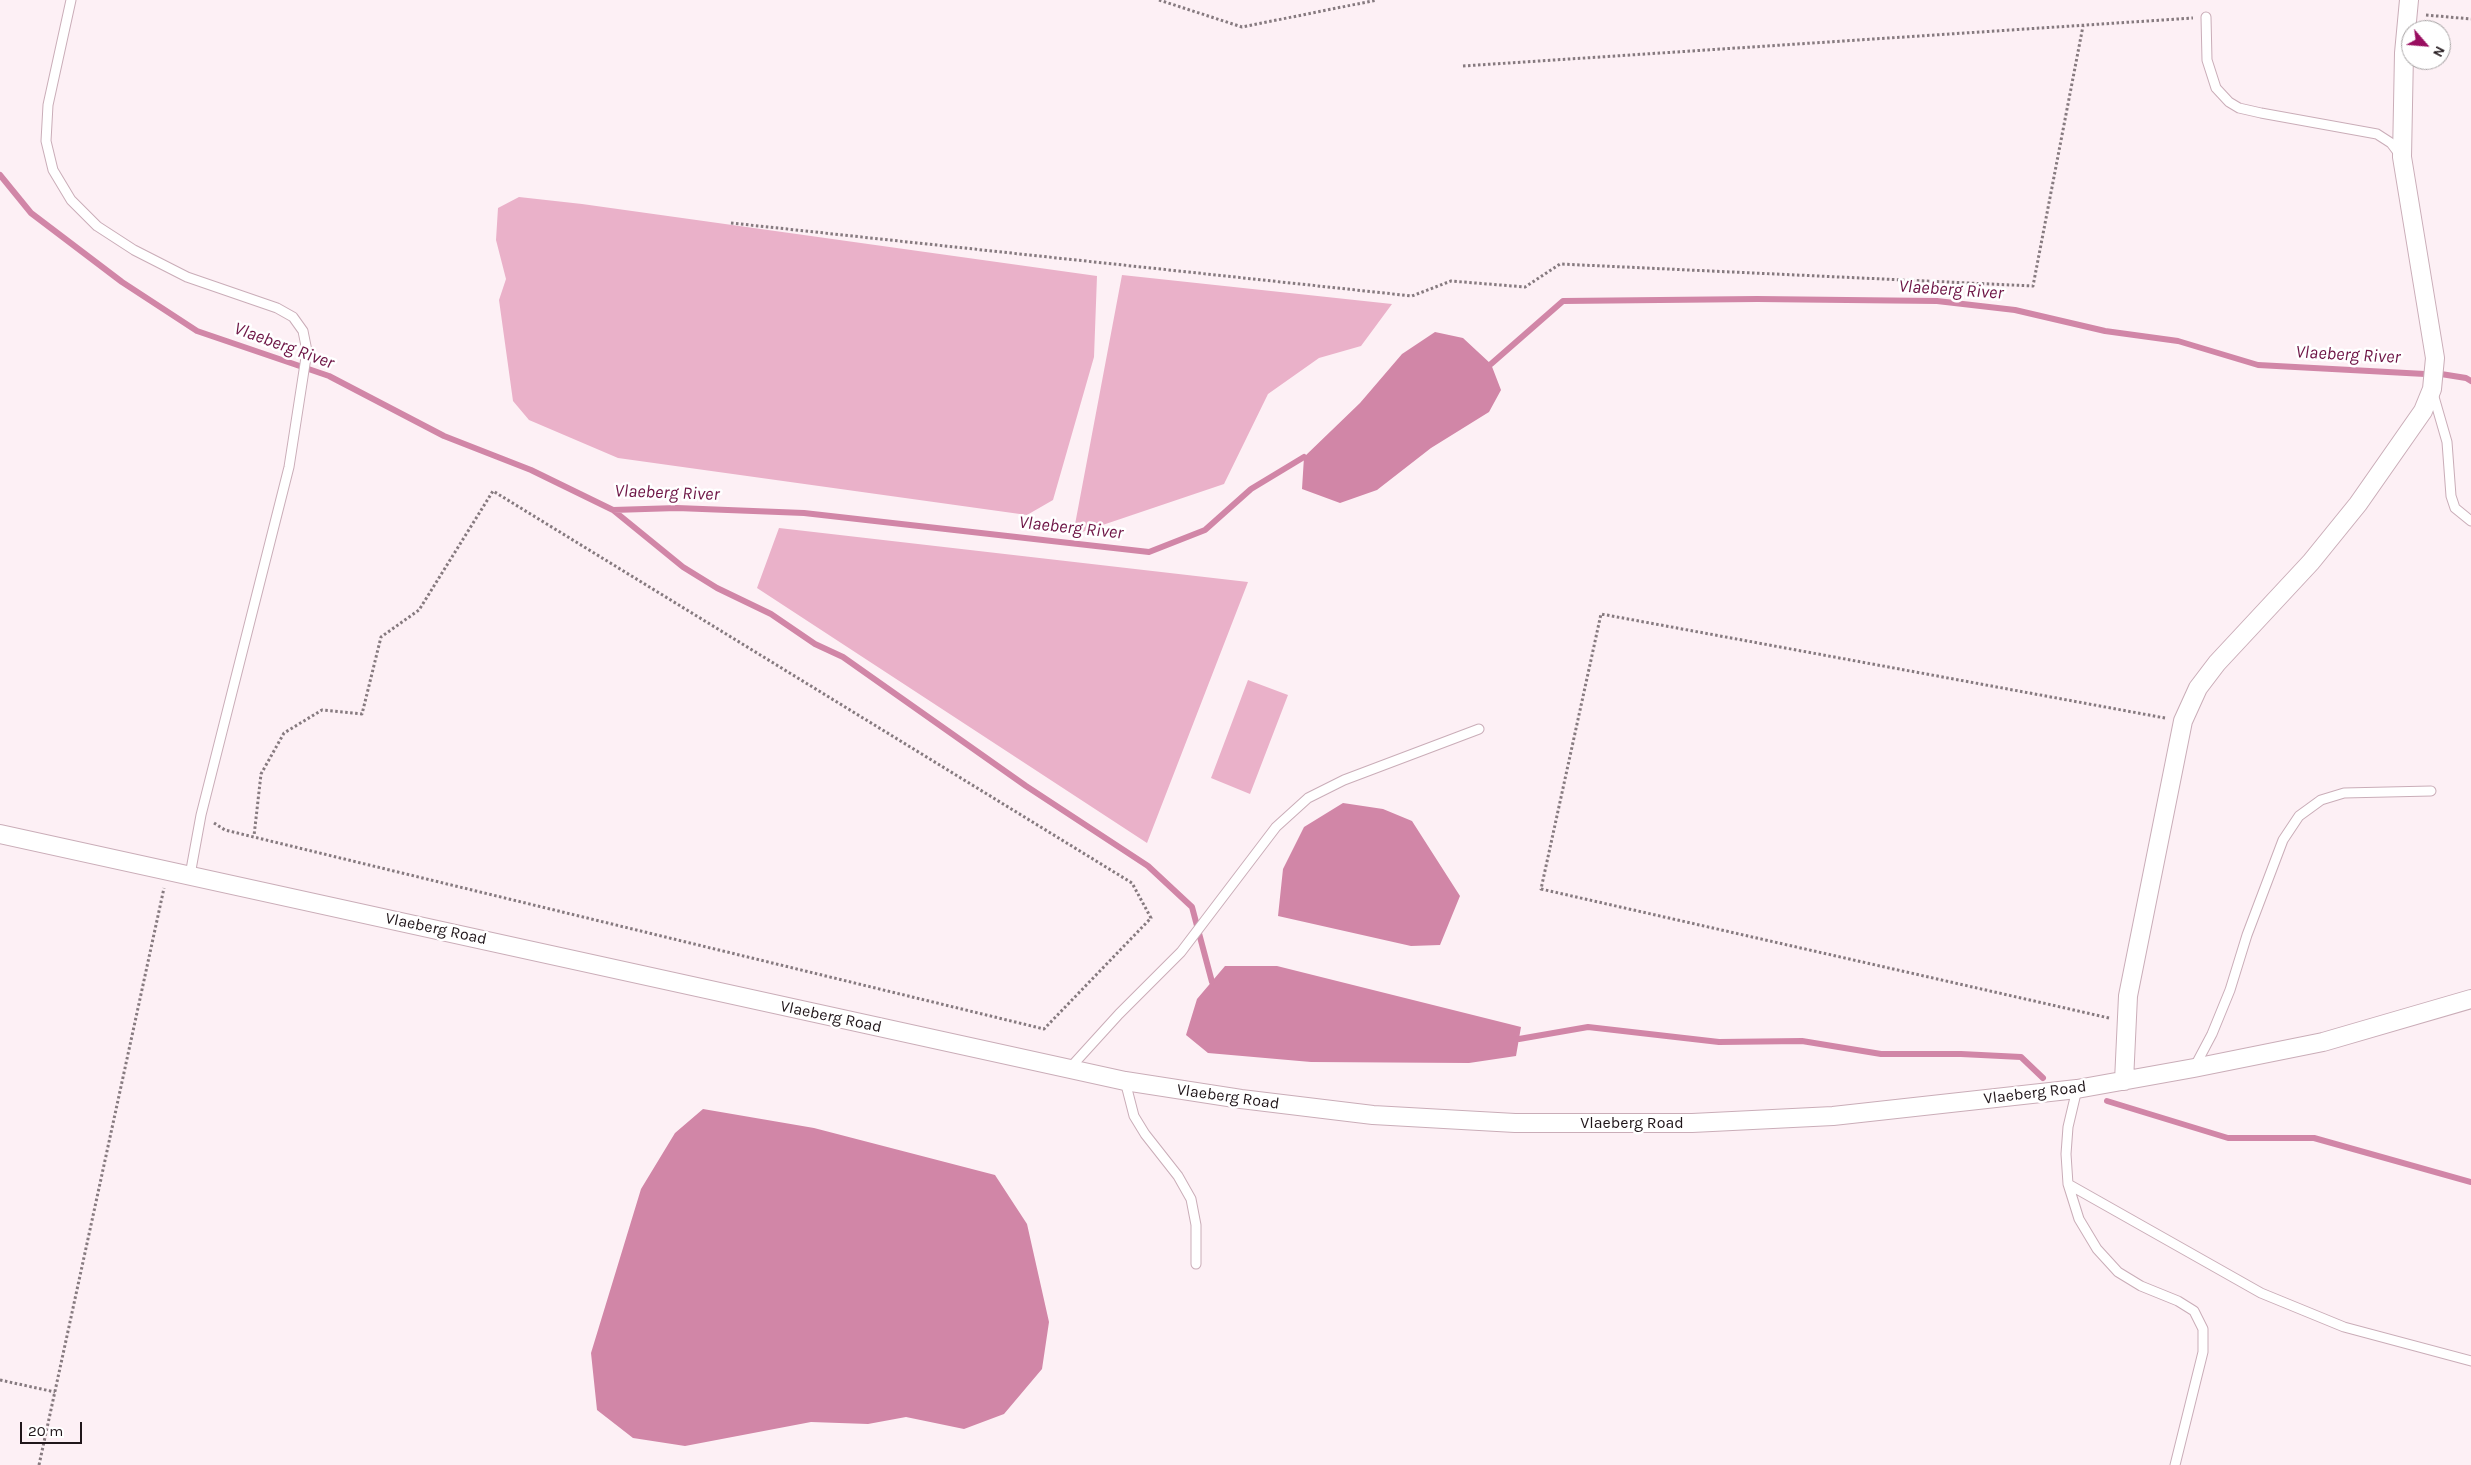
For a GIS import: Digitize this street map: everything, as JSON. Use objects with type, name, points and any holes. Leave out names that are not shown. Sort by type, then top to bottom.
[{"type":"street","points":[[2124,1081],[2128,996],[2183,721],[2198,688],[2217,663],[2311,562],[2358,504],[2424,411],[2432,389],[2434,351],[2402,158],[2404,53],[2409,7]]},
{"type":"street","name":"Vlaeberg Road","points":[[0,834],[1125,1081],[1241,1099],[1373,1115],[1515,1123],[1692,1123],[1833,1116],[2077,1089],[2124,1081],[2324,1042],[2471,998]]},
{"type":"lane","points":[[71,0],[48,105],[46,141],[53,170],[71,200],[97,226],[134,250],[187,277],[277,308],[293,317],[303,331],[307,351],[289,467],[201,815],[190,875]]},
{"type":"lane","points":[[2206,18],[2207,60],[2216,88],[2229,102],[2239,108],[2261,113],[2377,134],[2391,143],[2402,158]]},
{"type":"lane","points":[[2432,389],[2447,442],[2451,496],[2455,508],[2471,521]]},
{"type":"lane","points":[[1069,1069],[1119,1014],[1181,952],[1276,826],[1308,798],[1344,780],[1479,728]]},
{"type":"lane","points":[[2194,1068],[2212,1034],[2230,990],[2254,916],[2283,840],[2299,816],[2321,800],[2344,793],[2431,791]]},
{"type":"lane","points":[[1125,1081],[1134,1116],[1145,1134],[1178,1176],[1191,1199],[1196,1224],[1196,1264]]},
{"type":"lane","points":[[2077,1089],[2068,1127],[2066,1154],[2068,1184],[2079,1219],[2102,1254],[2118,1272],[2133,1281],[2178,1301],[2194,1312],[2203,1329],[2203,1352],[2175,1465]]},
{"type":"lane","points":[[2068,1184],[2261,1293],[2344,1327],[2471,1362]]},
{"type":"path","points":[[1159,0],[1242,27],[1376,0]]},
{"type":"path","points":[[2409,7],[2471,19]]},
{"type":"path","points":[[1462,66],[2206,18]]},
{"type":"path","points":[[731,223],[1412,296],[1451,281],[1525,287],[1560,264],[2033,286],[2083,26]]},
{"type":"path","points":[[201,815],[225,830],[1044,1029],[1150,918],[1132,883],[494,491],[419,610],[381,637],[362,714],[322,710],[284,733],[261,774],[254,836]]},
{"type":"path","points":[[2126,1022],[1541,890],[1601,614],[2183,721]]},
{"type":"path","points":[[39,1465],[168,870]]},
{"type":"path","points":[[0,1380],[55,1392]]},
{"type":"shaded area","points":[[519,197],[582,204],[1097,276],[1094,357],[1053,500],[1027,515],[618,458],[529,420],[513,401],[499,300],[506,279],[496,240],[498,208]]},
{"type":"shaded area","points":[[1122,275],[1392,304],[1361,346],[1319,358],[1268,394],[1224,484],[1073,535]]},
{"type":"shaded area","points":[[1435,332],[1463,338],[1491,364],[1501,390],[1489,412],[1431,448],[1377,490],[1340,503],[1302,489],[1304,457],[1360,403],[1402,354]]},
{"type":"shaded area","points":[[779,528],[1248,582],[1147,843],[757,588]]},
{"type":"shaded area","points":[[1248,680],[1288,695],[1250,794],[1211,778]]},
{"type":"shaded area","points":[[1343,803],[1383,809],[1412,821],[1460,896],[1440,945],[1411,946],[1278,916],[1283,869],[1304,827]]},
{"type":"shaded area","points":[[1225,966],[1277,966],[1521,1027],[1516,1056],[1469,1063],[1311,1062],[1208,1053],[1186,1035],[1197,999]]},
{"type":"shaded area","points":[[703,1109],[814,1128],[995,1175],[1027,1224],[1049,1322],[1042,1369],[1004,1414],[964,1429],[906,1417],[868,1424],[811,1422],[685,1446],[633,1438],[597,1410],[591,1353],[641,1189],[675,1133]]},
{"type":"waterway","name":"Vlaeberg River","points":[[0,175],[31,213],[122,282],[197,331],[329,376],[444,436],[531,470],[613,510],[677,508],[804,513],[1149,552],[1205,530],[1251,489],[1304,457]]},
{"type":"waterway","name":"Vlaeberg River","points":[[1491,364],[1563,301],[1757,299],[1937,301],[2015,310],[2105,331],[2178,341],[2258,365],[2425,374]]},
{"type":"waterway","name":"Vlaeberg River","points":[[2441,374],[2466,378],[2471,381]]},
{"type":"waterway","points":[[613,510],[683,567],[717,588],[771,614],[815,644],[843,657],[1026,786],[1148,866],[1192,907],[1212,982]]},
{"type":"waterway","points":[[1519,1039],[1588,1027],[1719,1042],[1802,1041],[1881,1054],[1961,1054],[2021,1057],[2043,1078]]},
{"type":"waterway","points":[[2107,1101],[2228,1138],[2314,1138],[2471,1182]]}]
